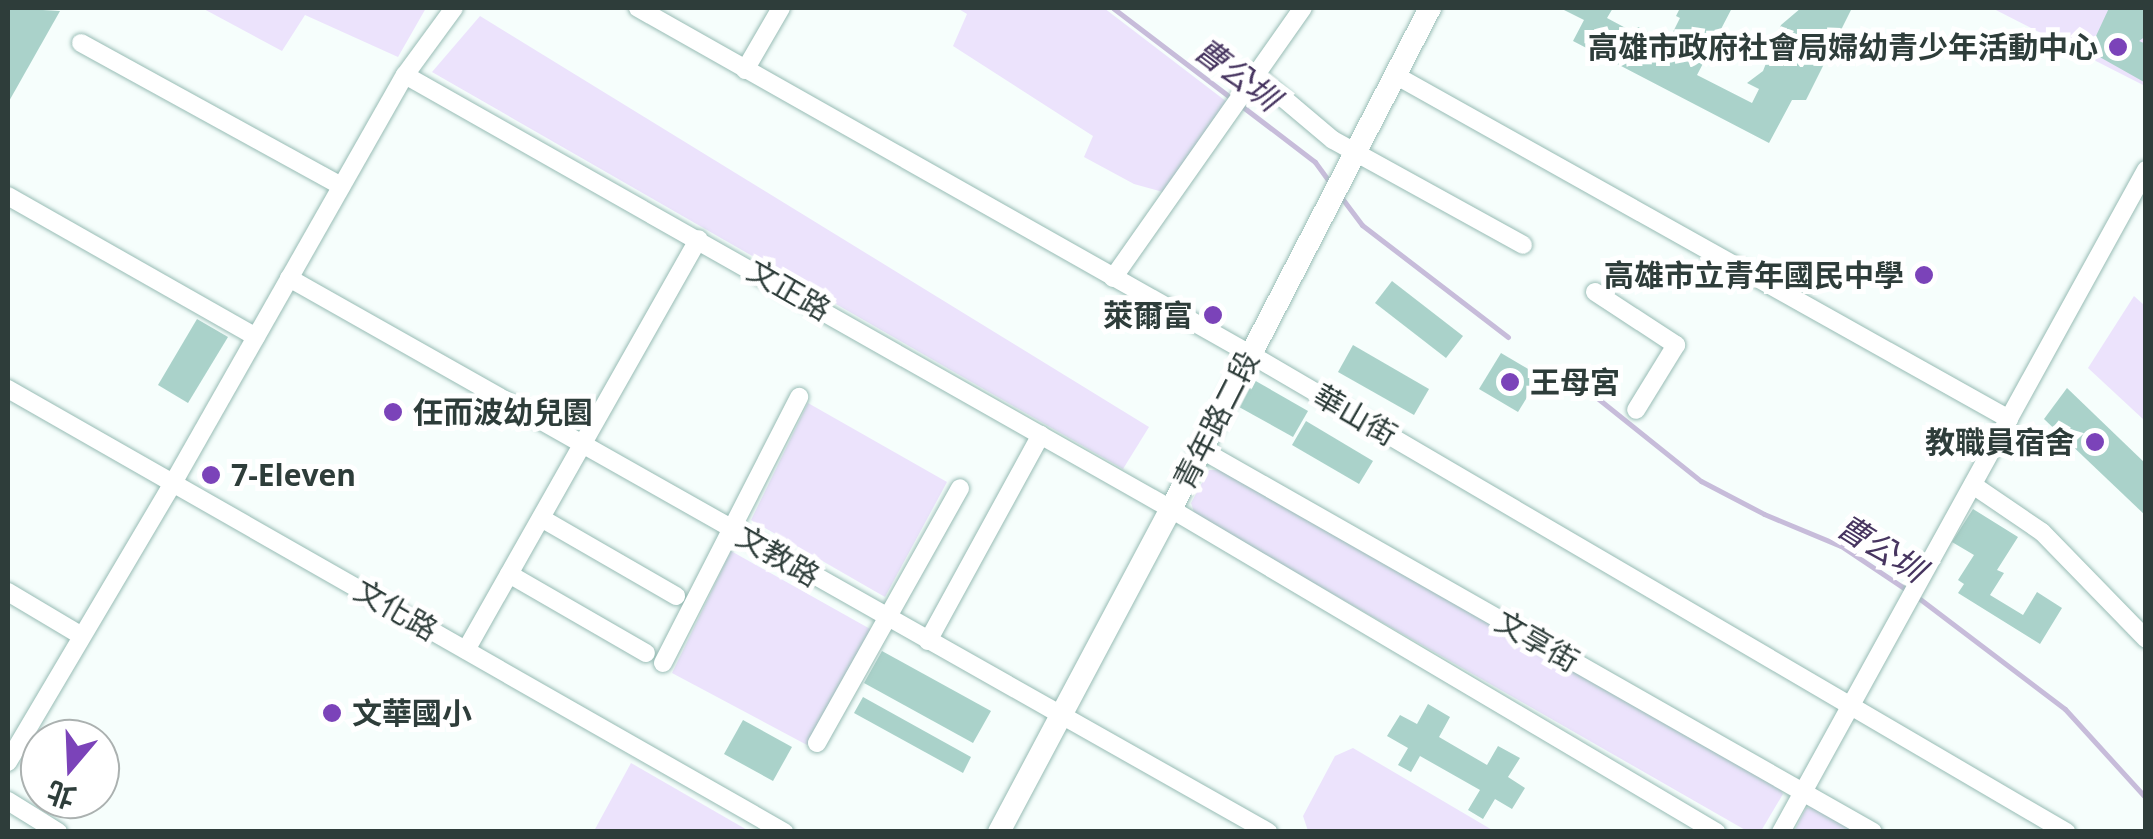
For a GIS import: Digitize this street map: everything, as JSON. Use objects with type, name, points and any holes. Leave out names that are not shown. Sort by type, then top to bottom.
[{"type":"street","points":[[8,762],[173,483],[405,75],[454,8]]},
{"type":"street","name":"華山街","points":[[638,8],[1250,354],[2066,832]]},
{"type":"street","points":[[746,70],[782,8]]},
{"type":"street","points":[[1113,278],[1302,8]]},
{"type":"street","name":"青年路二段","points":[[1000,831],[1172,510],[1430,8]]},
{"type":"street","points":[[81,42],[340,186]]},
{"type":"street","name":"文正路","points":[[405,75],[1172,510]]},
{"type":"street","points":[[1394,75],[2009,419]]},
{"type":"street","points":[[1256,76],[1354,152],[1522,245]]},
{"type":"street","points":[[1781,832],[2146,170]]},
{"type":"street","points":[[8,196],[256,337]]},
{"type":"street","points":[[466,650],[699,239]]},
{"type":"street","name":"文教路","points":[[289,278],[1268,832]]},
{"type":"street","points":[[1594,292],[1676,345],[1636,410]]},
{"type":"street","name":"文化路","points":[[8,389],[778,830]]},
{"type":"street","points":[[663,663],[800,396]]},
{"type":"street","points":[[928,641],[1041,434]]},
{"type":"street","name":"文享街","points":[[1202,450],[1873,832]]},
{"type":"street","points":[[1973,484],[2042,532],[2146,638]]},
{"type":"street","points":[[817,743],[960,488]]},
{"type":"street","points":[[1172,510],[1716,832]]},
{"type":"street","points":[[541,518],[676,596]]},
{"type":"street","points":[[509,574],[646,653]]},
{"type":"street","points":[[8,592],[80,635]]},
{"type":"street","points":[[8,801],[58,832]]},
{"type":"shaded area","points":[[202,8],[426,8],[398,57],[305,15],[282,51]]},
{"type":"shaded area","points":[[957,8],[1104,8],[1227,102],[1163,192],[1134,184],[1084,157],[1093,136],[953,46],[967,14]]},
{"type":"shaded area","points":[[1992,8],[2145,8],[2145,86]]},
{"type":"shaded area","points":[[480,16],[1149,427],[1123,469],[432,72]]},
{"type":"shaded area","points":[[2134,296],[2145,306],[2144,420],[2088,368]]},
{"type":"shaded area","points":[[808,403],[947,482],[885,597],[751,520]]},
{"type":"shaded area","points":[[1209,470],[1222,470],[1778,786],[1783,794],[1761,831],[1747,831],[1195,515],[1191,503]]},
{"type":"shaded area","points":[[731,551],[872,630],[807,745],[672,673]]},
{"type":"shaded area","points":[[1353,748],[1494,831],[1308,831],[1303,816],[1335,756]]},
{"type":"shaded area","points":[[631,763],[749,831],[594,831]]},
{"type":"shaded area","points":[[1814,807],[1858,832],[1794,832],[1806,808]]},
{"type":"building","points":[[8,8],[60,11],[8,103]]},
{"type":"building","points":[[1560,8],[1613,8],[1607,18],[1635,33],[1638,27],[1668,42],[1680,18],[1676,16],[1680,8],[1732,8],[1697,75],[1752,103],[1759,89],[1747,83],[1763,71],[1781,25],[1801,8],[1852,8],[1806,100],[1792,100],[1769,143],[1573,41],[1584,20]]},
{"type":"building","name":"高雄市政府社會局婦幼青少年活動中心","points":[[2109,8],[2146,8],[2146,36],[2139,41],[2146,44],[2144,82],[2089,51]]},
{"type":"building","points":[[1392,281],[1463,336],[1446,358],[1375,303]]},
{"type":"building","points":[[197,319],[228,337],[188,403],[158,385]]},
{"type":"building","points":[[1353,345],[1429,389],[1414,415],[1338,372]]},
{"type":"building","name":"王母宮","points":[[1501,353],[1540,376],[1518,412],[1479,389]]},
{"type":"building","points":[[1254,380],[1308,411],[1293,437],[1239,407]]},
{"type":"building","name":"教職員宿舍","points":[[2067,388],[2146,464],[2146,516],[2044,419]]},
{"type":"building","points":[[1306,421],[1373,461],[1359,484],[1292,445]]},
{"type":"building","points":[[1973,509],[2018,537],[1997,570],[2004,573],[1990,595],[2023,615],[2037,592],[2062,608],[2040,644],[1958,593],[1964,584],[1958,580],[1974,555],[1952,542]]},
{"type":"building","points":[[882,651],[991,711],[973,743],[864,683]]},
{"type":"building","points":[[863,697],[971,757],[963,773],[854,713]]},
{"type":"building","points":[[1428,704],[1450,717],[1439,737],[1487,765],[1498,746],[1520,758],[1508,777],[1525,788],[1512,809],[1495,799],[1483,819],[1468,810],[1480,790],[1420,756],[1411,772],[1398,765],[1408,748],[1387,736],[1400,715],[1417,724]]},
{"type":"building","points":[[743,720],[792,747],[773,781],[724,754]]},
{"type":"waterway","name":"曹公圳","points":[[1113,8],[1315,162],[1331,184]]},
{"type":"waterway","name":"曹公圳","points":[[1341,197],[1362,225],[1508,337]]},
{"type":"waterway","name":"曹公圳","points":[[1566,373],[1701,481],[1764,514],[1841,546],[1907,590]]},
{"type":"waterway","name":"曹公圳","points":[[1916,596],[2065,709],[2146,798]]},
{"type":"place","name":"高雄市政府社會局婦幼青少年活動中心","points":[[2118,47]]},
{"type":"place","name":"高雄市立青年國民中學","points":[[1924,275]]},
{"type":"place","name":"萊爾富","points":[[1213,315]]},
{"type":"place","name":"王母宮","points":[[1510,382]]},
{"type":"place","name":"任而波幼兒園","points":[[393,412]]},
{"type":"place","name":"教職員宿舍","points":[[2095,442]]},
{"type":"place","name":"7-Eleven","points":[[211,475]]},
{"type":"place","name":"文華國小","points":[[332,713]]}]
